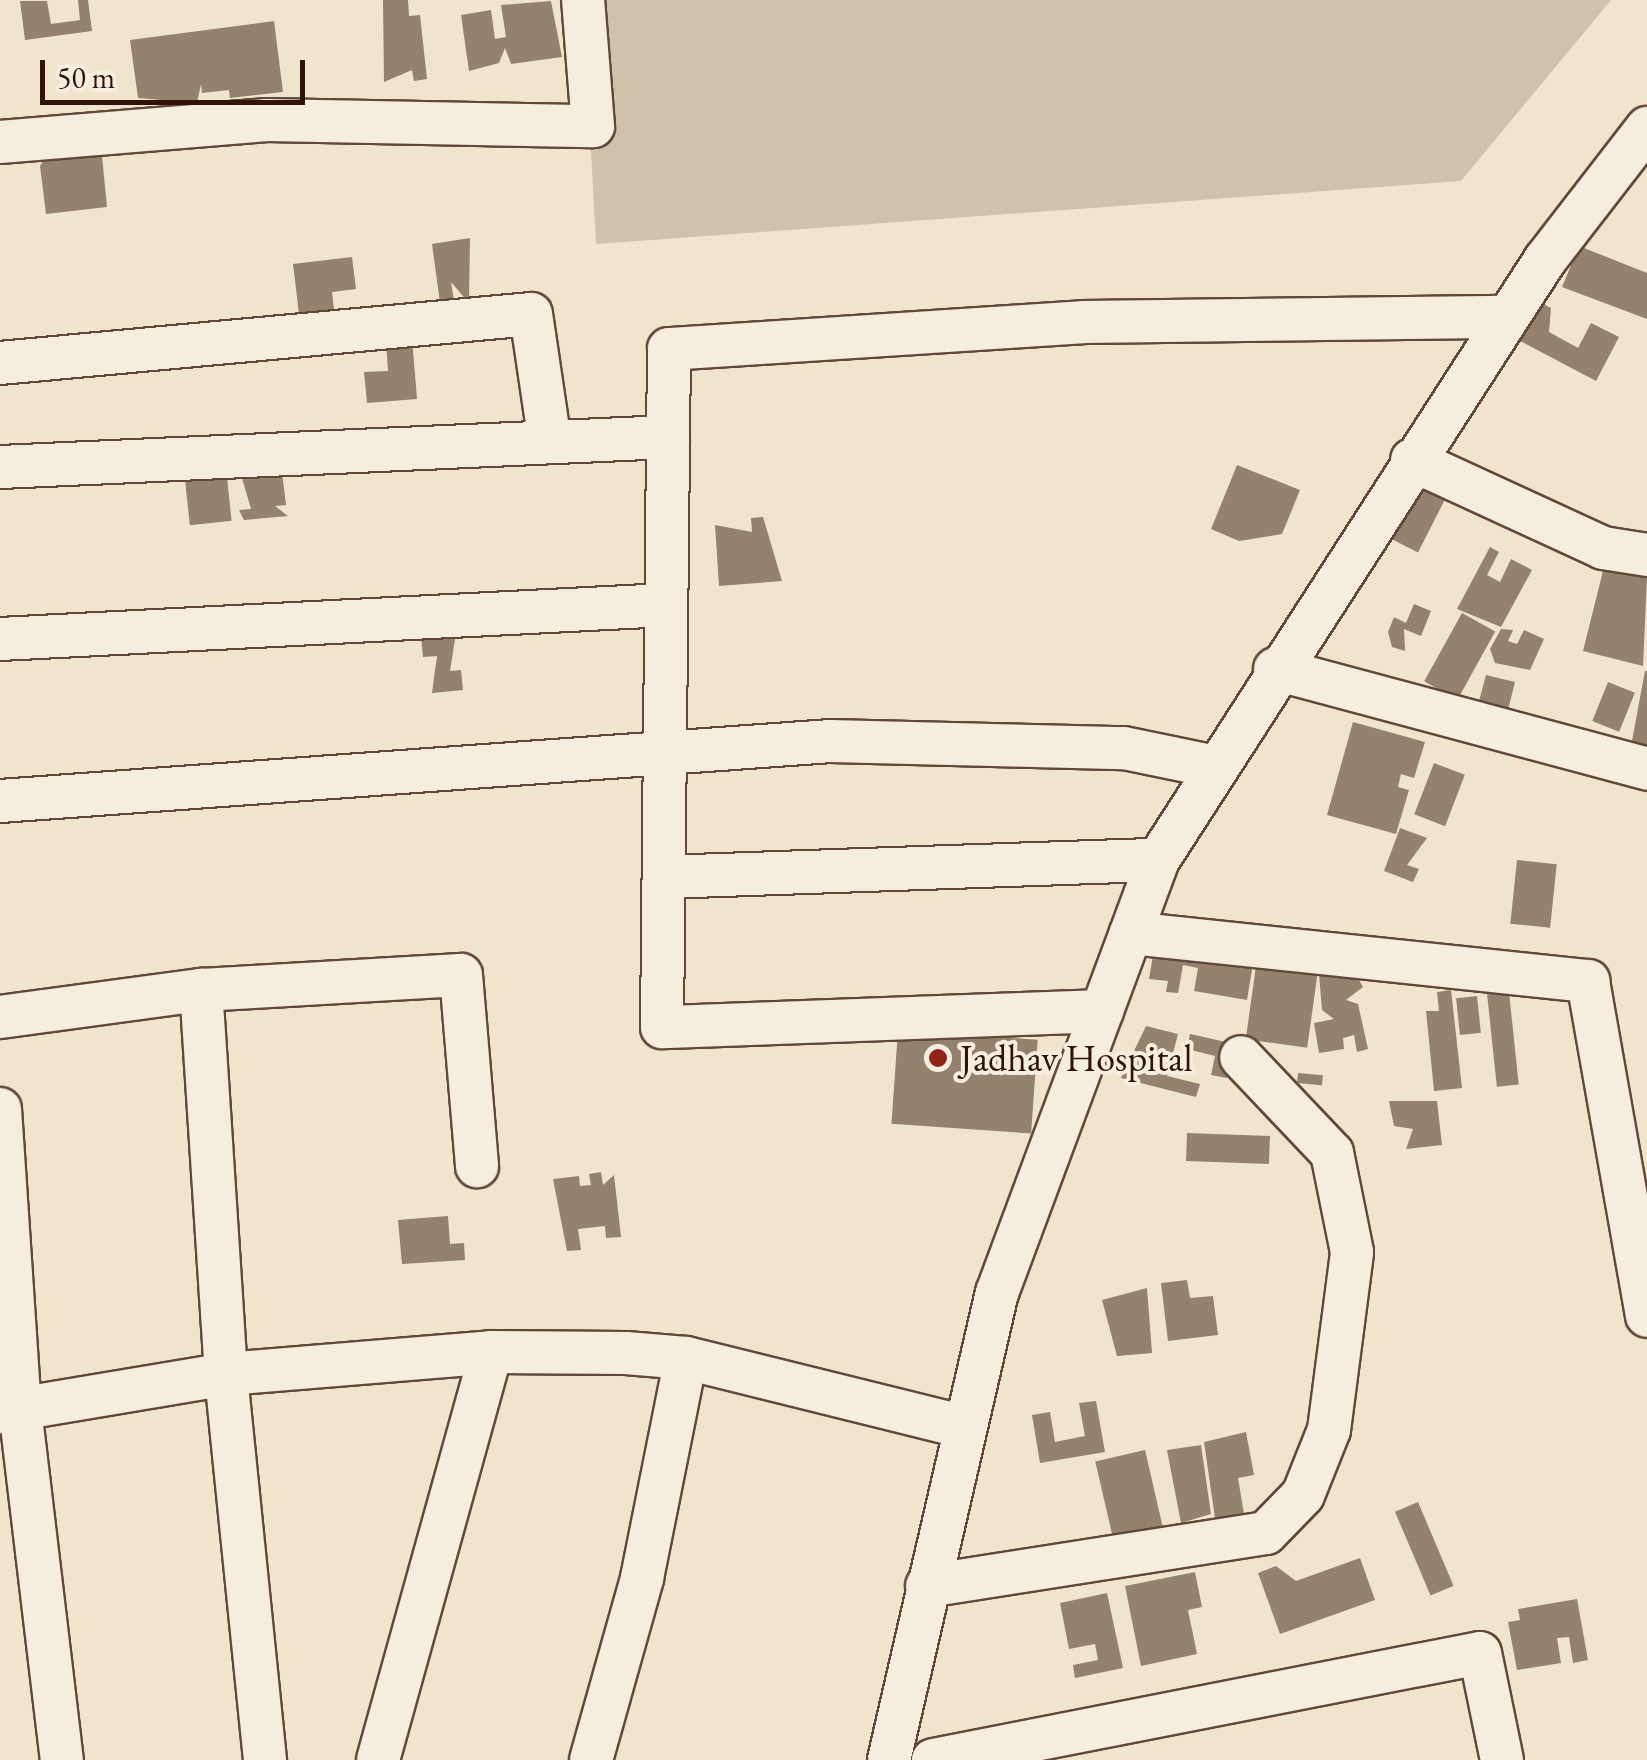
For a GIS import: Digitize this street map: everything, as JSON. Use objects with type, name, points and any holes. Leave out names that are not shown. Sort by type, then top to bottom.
[{"type":"street","points":[[0,142],[267,120],[449,116],[593,126],[583,0]]},
{"type":"street","points":[[888,1760],[997,1294],[1158,860],[1211,766],[1507,317],[1647,128]]},
{"type":"street","points":[[0,363],[531,314],[550,442]]},
{"type":"street","points":[[1102,1012],[662,1027],[669,349],[1084,322],[1507,317]]},
{"type":"street","points":[[0,467],[668,437]]},
{"type":"street","points":[[1412,460],[1603,548],[1647,555]]},
{"type":"street","points":[[0,639],[666,605]]},
{"type":"street","points":[[1274,669],[1647,769]]},
{"type":"street","points":[[0,801],[666,746],[1124,748],[1211,766]]},
{"type":"street","points":[[664,878],[1158,860]]},
{"type":"street","points":[[1131,933],[1588,981],[1647,1316]]},
{"type":"street","points":[[0,1017],[201,990],[460,975],[477,1166]]},
{"type":"street","points":[[201,990],[226,1374],[265,1760]]},
{"type":"street","points":[[926,1586],[1266,1533],[1303,1495],[1329,1430],[1352,1252],[1332,1153],[1241,1057]]},
{"type":"street","points":[[0,1109],[10,1411],[62,1760]]},
{"type":"street","points":[[10,1411],[226,1374],[491,1352],[686,1358],[965,1427]]},
{"type":"street","points":[[378,1760],[491,1352]]},
{"type":"street","points":[[592,1760],[642,1578],[686,1358]]},
{"type":"street","points":[[933,1760],[1480,1653],[1502,1760]]},
{"type":"shaded area","points":[[583,0],[1611,0],[1461,181],[596,244]]},
{"type":"building","points":[[78,0],[88,0],[92,31],[25,40],[20,1],[47,1],[51,24],[80,20]]},
{"type":"building","points":[[383,0],[408,0],[409,16],[420,15],[427,79],[414,81],[412,70],[384,82]]},
{"type":"building","points":[[551,1],[562,57],[511,64],[505,48],[499,63],[469,71],[461,15],[491,10],[495,39],[506,37],[501,5]]},
{"type":"building","points":[[274,21],[283,92],[230,98],[229,90],[202,93],[201,84],[197,103],[138,98],[130,40]]},
{"type":"building","points":[[101,146],[107,207],[46,214],[40,166],[48,152]]},
{"type":"building","points":[[470,238],[469,303],[451,282],[455,307],[441,310],[432,244]]},
{"type":"building","points":[[1579,246],[1647,273],[1647,319],[1562,287]]},
{"type":"building","points":[[352,257],[356,289],[332,292],[335,318],[300,322],[293,264]]},
{"type":"building","points":[[1531,298],[1551,308],[1549,332],[1578,348],[1591,323],[1619,337],[1596,381],[1511,336]]},
{"type":"building","points":[[412,338],[417,399],[367,403],[364,372],[388,371],[386,340]]},
{"type":"building","points":[[1237,465],[1300,490],[1282,534],[1239,541],[1211,529]]},
{"type":"building","points":[[282,472],[286,505],[275,506],[288,516],[244,520],[239,510],[251,509],[242,478]]},
{"type":"building","points":[[227,477],[232,521],[190,525],[185,481]]},
{"type":"building","points":[[1406,479],[1445,499],[1418,552],[1379,532]]},
{"type":"building","points":[[763,517],[782,581],[719,586],[715,525],[752,532],[751,518]]},
{"type":"building","points":[[1490,547],[1499,552],[1487,575],[1500,582],[1511,559],[1532,570],[1501,627],[1457,609]]},
{"type":"building","points":[[1604,567],[1647,578],[1643,666],[1583,651]]},
{"type":"building","points":[[1414,604],[1431,611],[1421,636],[1404,629],[1405,651],[1392,647],[1388,632],[1394,617],[1406,623]]},
{"type":"building","points":[[1462,613],[1495,631],[1457,700],[1424,681]]},
{"type":"building","points":[[1501,629],[1513,630],[1508,641],[1517,644],[1524,630],[1544,639],[1530,670],[1495,663],[1490,649]]},
{"type":"building","points":[[456,633],[450,671],[461,670],[463,690],[432,693],[437,656],[423,657],[421,636]]},
{"type":"building","points":[[1647,671],[1647,749],[1631,746]]},
{"type":"building","points":[[1486,675],[1515,682],[1505,722],[1478,705]]},
{"type":"building","points":[[1608,682],[1635,693],[1619,732],[1592,721]]},
{"type":"building","points":[[1353,722],[1425,742],[1414,778],[1401,774],[1398,787],[1409,790],[1396,834],[1327,815]]},
{"type":"building","points":[[1434,763],[1465,775],[1445,826],[1414,814]]},
{"type":"building","points":[[1400,828],[1427,838],[1407,865],[1419,869],[1413,882],[1384,871]]},
{"type":"building","points":[[1517,860],[1557,864],[1550,928],[1510,924]]},
{"type":"building","points":[[1155,943],[1254,958],[1247,1000],[1194,991],[1198,968],[1183,965],[1178,993],[1166,992],[1168,981],[1149,979]]},
{"type":"building","points":[[1257,959],[1318,968],[1307,1048],[1246,1039]]},
{"type":"building","points":[[1355,973],[1363,987],[1346,1000],[1358,1004],[1368,1049],[1357,1052],[1354,1035],[1343,1038],[1344,1049],[1319,1053],[1314,1023],[1334,1019],[1322,1010],[1319,975]]},
{"type":"building","points":[[1451,990],[1462,1088],[1434,1091],[1426,1011],[1439,1011],[1437,992]]},
{"type":"building","points":[[1509,992],[1519,1084],[1497,1087],[1487,994]]},
{"type":"building","points":[[1477,996],[1481,1033],[1460,1035],[1456,998]]},
{"type":"building","points":[[1146,1026],[1178,1034],[1167,1076],[1200,1084],[1196,1097],[1121,1078]]},
{"type":"building","points":[[898,1030],[1038,1040],[1031,1134],[891,1124]]},
{"type":"building","points":[[1190,1034],[1226,1042],[1227,1078],[1211,1075],[1215,1056],[1187,1049]]},
{"type":"building","points":[[1298,1073],[1323,1075],[1322,1085],[1297,1083]]},
{"type":"building","points":[[1389,1101],[1437,1101],[1442,1145],[1406,1149],[1413,1129],[1394,1126]]},
{"type":"building","points":[[1187,1133],[1270,1136],[1269,1164],[1186,1161]]},
{"type":"building","points":[[601,1172],[603,1185],[614,1175],[621,1237],[606,1238],[605,1226],[578,1229],[581,1250],[567,1251],[553,1179],[579,1176],[580,1186],[591,1185],[589,1174]]},
{"type":"building","points":[[448,1216],[450,1244],[464,1243],[465,1260],[402,1264],[398,1220]]},
{"type":"building","points":[[1187,1280],[1190,1298],[1213,1296],[1218,1335],[1168,1341],[1161,1283]]},
{"type":"building","points":[[1147,1288],[1152,1353],[1117,1356],[1102,1300]]},
{"type":"building","points":[[1096,1401],[1105,1452],[1040,1463],[1032,1415],[1050,1412],[1055,1442],[1085,1436],[1079,1403]]},
{"type":"building","points":[[1246,1432],[1254,1475],[1238,1478],[1245,1520],[1216,1525],[1204,1442]]},
{"type":"building","points":[[1201,1445],[1211,1514],[1181,1523],[1167,1450]]},
{"type":"building","points":[[1145,1450],[1164,1531],[1114,1542],[1095,1461]]},
{"type":"building","points":[[1418,1502],[1454,1586],[1431,1596],[1395,1512]]},
{"type":"building","points":[[1360,1558],[1375,1600],[1280,1634],[1258,1573],[1276,1566],[1296,1581]]},
{"type":"building","points":[[1195,1572],[1202,1607],[1188,1610],[1197,1654],[1141,1666],[1125,1586]]},
{"type":"building","points":[[1107,1593],[1123,1668],[1075,1678],[1073,1665],[1098,1660],[1095,1644],[1069,1649],[1060,1603]]},
{"type":"building","points":[[1577,1599],[1588,1660],[1573,1663],[1569,1637],[1557,1638],[1561,1663],[1517,1670],[1508,1622],[1520,1620],[1518,1609]]},
{"type":"place","name":"Jadhav Hospital","points":[[938,1058]]}]
